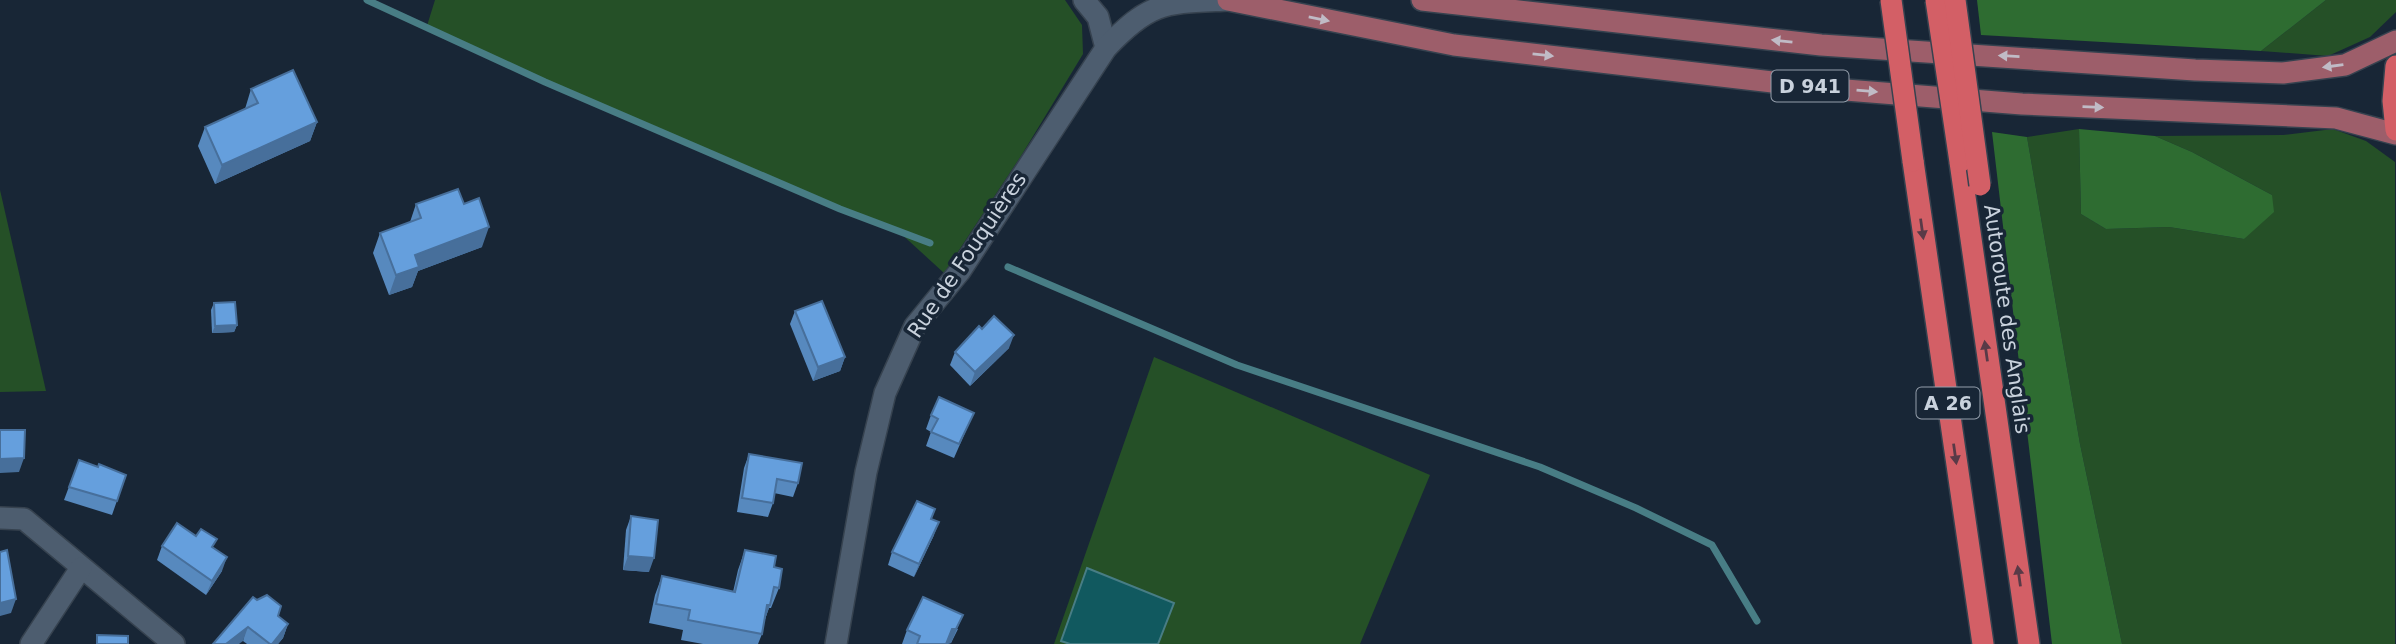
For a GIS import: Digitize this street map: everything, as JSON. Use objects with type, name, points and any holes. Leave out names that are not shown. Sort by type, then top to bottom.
[{"type":"highway","name":"A 26","points":[[1891,0],[1983,644]]},
{"type":"highway","name":"Autoroute des Anglais","points":[[1936,0],[2029,644]]},
{"type":"highway","points":[[1955,0],[1980,185],[1967,219]]},
{"type":"highway","points":[[2396,65],[2393,101],[2396,132]]},
{"type":"main road","name":"D 941","points":[[1228,0],[1454,45],[1780,83],[2022,104],[2336,118],[2396,132]]},
{"type":"main road","name":"D 941","points":[[1422,0],[1821,45],[2195,70],[2283,73],[2344,65],[2396,41]]},
{"type":"street","points":[[1084,0],[1098,17],[1106,48]]},
{"type":"street","name":"Rue de Fouquières","points":[[836,644],[866,472],[885,393],[915,326],[960,271],[1106,48],[1128,24],[1149,9],[1181,3],[1228,0]]},
{"type":"street","points":[[0,518],[24,519],[174,644]]},
{"type":"street","points":[[31,644],[81,568]]},
{"type":"shaded area","points":[[435,0],[1065,0],[1082,25],[1083,54],[1021,156],[944,273],[897,230],[840,209],[426,29]]},
{"type":"shaded area","points":[[2326,0],[2396,0],[2396,12],[2370,37],[2328,56],[2261,51]]},
{"type":"shaded area","points":[[2079,129],[2081,214],[2106,229],[2169,227],[2244,239],[2272,195],[2192,152],[2155,136],[2283,135],[2333,129],[2366,141],[2395,162],[2395,644],[2122,644],[2080,444],[2027,137]]},
{"type":"shaded area","points":[[0,190],[46,391],[0,392]]},
{"type":"shaded area","points":[[1154,357],[1430,475],[1360,644],[1054,644]]},
{"type":"shaded area","points":[[1087,568],[1174,603],[1158,644],[1070,644],[1061,641]]},
{"type":"green space","points":[[1977,0],[2326,0],[2261,51],[1981,35]]},
{"type":"green space","points":[[2079,129],[2155,136],[2192,152],[2272,195],[2274,212],[2244,239],[2169,227],[2106,229],[2081,214]]},
{"type":"green space","points":[[1992,132],[2027,137],[2080,444],[2122,644],[2052,644]]},
{"type":"building","points":[[293,70],[317,122],[222,165],[205,127],[258,103],[251,89]]},
{"type":"building","points":[[458,189],[464,204],[479,198],[489,227],[415,255],[419,267],[396,275],[380,233],[421,218],[416,204]]},
{"type":"building","points":[[822,301],[845,357],[818,367],[795,311]]},
{"type":"building","points":[[235,302],[237,325],[215,326],[214,303]]},
{"type":"building","points":[[994,316],[1014,335],[975,372],[955,352],[979,326],[982,329]]},
{"type":"building","points":[[939,397],[974,413],[959,444],[931,432],[938,419],[931,415]]},
{"type":"building","points":[[0,430],[25,430],[24,458],[0,459]]},
{"type":"building","points":[[749,454],[802,463],[798,483],[777,479],[773,503],[742,498]]},
{"type":"building","points":[[79,460],[98,467],[99,464],[126,475],[117,501],[69,487]]},
{"type":"building","points":[[917,501],[935,509],[931,519],[939,522],[919,564],[892,552]]},
{"type":"building","points":[[631,516],[658,520],[654,558],[628,556]]},
{"type":"building","points":[[177,523],[196,536],[201,529],[217,539],[212,547],[227,557],[212,581],[162,546]]},
{"type":"building","points":[[7,550],[16,599],[0,603],[0,552]]},
{"type":"building","points":[[745,550],[776,556],[774,567],[782,569],[779,588],[774,587],[770,605],[767,605],[762,634],[688,620],[690,610],[656,604],[662,576],[735,592]]},
{"type":"building","points":[[267,595],[281,606],[278,616],[288,624],[272,644],[248,627],[226,644],[213,644],[253,597],[257,600]]},
{"type":"building","points":[[923,597],[963,615],[956,629],[952,629],[946,644],[917,644],[920,636],[907,630]]},
{"type":"building","points":[[97,635],[128,636],[128,644],[97,644]]},
{"type":"waterway","points":[[367,0],[545,82],[840,209],[930,243]]},
{"type":"waterway","points":[[1008,267],[1237,365],[1540,467],[1636,508],[1712,545],[1757,621]]}]
